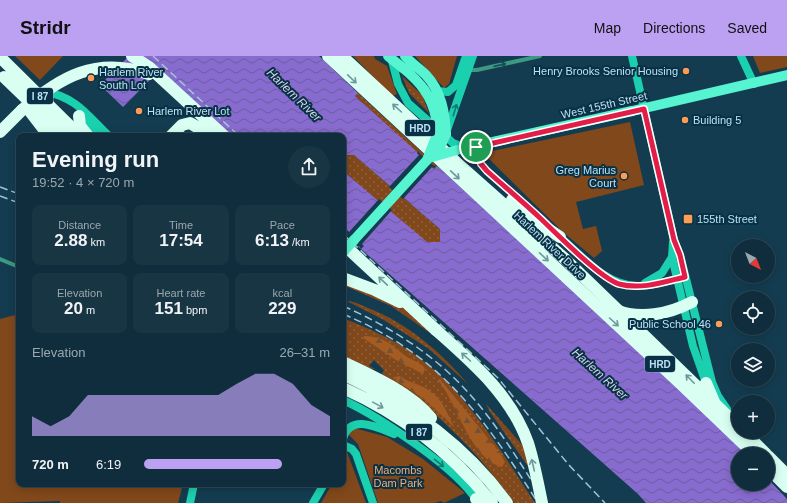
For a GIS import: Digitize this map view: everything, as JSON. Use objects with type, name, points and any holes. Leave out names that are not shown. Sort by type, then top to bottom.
[{"type":"highway","points":[[132,56],[149,67],[221,133]]},
{"type":"highway","name":"Harlem River Drive","points":[[328,56],[457,163],[565,259],[731,419]]},
{"type":"highway","name":"Harlem River Drive","points":[[342,56],[379,98],[747,447]]},
{"type":"highway","name":"I 87","points":[[0,57],[77,133]]},
{"type":"highway","points":[[0,132],[67,69],[75,64],[95,57],[115,57],[130,61],[146,71],[210,133]]},
{"type":"highway","points":[[22,110],[59,68]]},
{"type":"highway","points":[[2,75],[47,133]]},
{"type":"highway","name":"I 87","points":[[2,75],[62,133]]},
{"type":"highway","points":[[81,113],[80,126],[86,133]]},
{"type":"highway","points":[[174,133],[182,125],[190,123],[208,133]]},
{"type":"highway","points":[[457,163],[491,183],[535,220],[560,237]]},
{"type":"highway","points":[[346,247],[482,372],[506,401],[521,426],[528,444],[542,503]]},
{"type":"highway","points":[[565,276],[612,309],[625,313],[638,315],[659,313],[687,305]]},
{"type":"highway","points":[[346,279],[375,290],[395,300],[422,317]]},
{"type":"highway","points":[[346,363],[375,377],[408,398],[428,415],[448,439]]},
{"type":"highway","name":"I 87","points":[[346,376],[397,402],[448,439],[483,474],[507,503]]},
{"type":"highway","points":[[709,382],[725,426]]},
{"type":"highway","name":"I 87","points":[[346,390],[385,409],[425,436],[460,467],[492,503]]},
{"type":"highway","points":[[751,439],[759,447]]},
{"type":"highway","points":[[775,463],[787,475]]},
{"type":"highway","points":[[775,475],[787,487]]},
{"type":"main road","points":[[389,56],[425,90],[436,118],[442,149]]},
{"type":"main road","points":[[389,56],[398,84],[408,103],[454,144],[463,148],[476,147],[754,84],[741,56]]},
{"type":"main road","points":[[405,56],[427,76],[437,91],[444,108],[446,130],[450,144],[457,150]]},
{"type":"main road","points":[[346,249],[427,160],[442,149],[446,130],[465,70],[466,56]]},
{"type":"main road","points":[[437,91],[444,93],[452,90],[473,56]]},
{"type":"main road","points":[[632,56],[674,240],[680,255],[681,278]]},
{"type":"main road","points":[[0,64],[70,133]]},
{"type":"main road","name":"West 155th Street","points":[[442,149],[457,150],[787,76]]},
{"type":"main road","points":[[22,86],[63,96],[105,133]]},
{"type":"main road","points":[[30,94],[64,115],[72,117],[81,113]]},
{"type":"main road","points":[[81,113],[98,133]]},
{"type":"main road","points":[[427,160],[436,137],[436,118]]},
{"type":"main road","name":"Harlem River Drive","points":[[560,237],[611,280],[623,284],[638,286],[681,278]]},
{"type":"main road","points":[[638,286],[662,273],[672,256],[674,240]]},
{"type":"main road","points":[[672,256],[681,278],[687,305],[688,328],[701,356],[709,382],[722,403],[731,414]]},
{"type":"main road","points":[[687,305],[697,326],[701,356]]},
{"type":"main road","points":[[688,328],[697,326]]},
{"type":"main road","points":[[346,402],[373,416],[408,440],[446,469],[478,502]]},
{"type":"main road","points":[[346,432],[348,428],[357,423],[379,428],[408,440]]},
{"type":"main road","points":[[755,439],[787,470]]},
{"type":"main road","points":[[346,446],[352,449],[356,454],[372,503]]},
{"type":"main road","points":[[190,500],[193,487]]},
{"type":"main road","points":[[312,503],[322,487]]},
{"type":"street","points":[[465,70],[477,70],[540,56]]},
{"type":"street","points":[[754,84],[787,76]]},
{"type":"street","name":"Harlem River Drive","points":[[476,147],[481,164],[487,171],[560,237]]},
{"type":"street","points":[[0,259],[16,266]]},
{"type":"green space","points":[[15,56],[63,56],[40,80]]},
{"type":"green space","points":[[353,56],[374,56],[375,59],[387,66],[397,94],[392,96]]},
{"type":"green space","points":[[415,56],[457,56],[449,84],[444,88]]},
{"type":"green space","points":[[753,56],[787,56],[787,67],[760,73]]},
{"type":"green space","points":[[402,76],[422,95],[429,113],[409,93]]},
{"type":"green space","points":[[358,93],[437,166],[434,169],[355,96]]},
{"type":"green space","points":[[630,122],[644,185],[576,202],[583,229],[596,226],[602,251],[594,258],[564,233],[483,153]]},
{"type":"green space","points":[[346,155],[354,155],[440,229],[440,242],[427,243],[346,174]]},
{"type":"green space","points":[[346,282],[404,307],[436,337],[391,306],[346,286]]},
{"type":"green space","points":[[347,301],[358,303],[382,314],[410,330],[435,350],[468,384],[429,349],[384,320]]},
{"type":"green space","points":[[16,315],[16,487],[182,487],[178,503],[60,503],[60,501],[0,503],[0,319]]},
{"type":"green space","points":[[346,319],[393,341],[421,359],[439,374],[455,390],[484,426],[535,503],[514,503],[486,466],[454,432],[420,401],[382,374],[384,370],[374,360],[369,366],[375,369],[346,358]]},
{"type":"green space","points":[[364,336],[379,338],[389,343],[403,354],[423,366],[425,368],[423,374],[396,360],[363,338]]},
{"type":"green space","points":[[399,376],[434,394],[444,407],[454,427],[424,399],[396,380],[395,377]]},
{"type":"green space","points":[[440,379],[500,453],[505,462],[502,467],[491,462],[482,454],[473,442],[438,380]]},
{"type":"green space","points":[[486,404],[540,465],[534,475],[490,412]]},
{"type":"green space","name":"Macombs Dam Park","points":[[354,428],[387,437],[423,459],[465,493],[444,503],[441,501],[434,503],[378,503],[358,444],[349,435],[350,431]]},
{"type":"green space","name":"Macombs Dam Park","points":[[346,452],[366,503],[321,503],[330,487],[346,487]]},
{"type":"water","name":"Harlem River","points":[[129,56],[319,56],[358,93],[355,96],[434,169],[437,166],[444,172],[618,331],[741,447],[731,447],[731,491],[775,491],[775,486],[787,499],[787,503],[646,503],[638,494],[346,236],[346,174],[427,242],[440,242],[440,229],[354,155],[346,155],[346,133],[206,133],[203,110],[160,70],[123,107],[100,85]]},
{"type":"pier","points":[[419,151],[419,153],[434,166],[437,165],[434,168],[432,167],[403,199],[389,187],[419,155],[417,153]]},
{"type":"pier","points":[[379,199],[392,210],[362,244],[364,246],[361,249],[359,246],[356,248],[346,239],[346,231],[347,230],[349,232]]},
{"type":"railway","points":[[153,56],[236,133]]},
{"type":"railway","points":[[0,187],[16,193]]},
{"type":"railway","points":[[0,196],[16,202]]},
{"type":"railway","points":[[346,237],[498,378],[568,464],[605,503]]},
{"type":"railway","points":[[346,307],[397,334],[445,369],[473,398],[493,423],[546,503]]},
{"type":"railway","points":[[346,315],[377,330],[407,349],[433,369],[457,391],[498,443],[538,503]]},
{"type":"place","name":"Henry Brooks Senior Housing","points":[[686,71]]},
{"type":"place","name":"Harlem River South Lot","points":[[91,78]]},
{"type":"place","name":"Harlem River Lot","points":[[139,111]]},
{"type":"place","name":"Building 5","points":[[685,120]]},
{"type":"place","name":"Greg Marius Court","points":[[624,176]]},
{"type":"place","name":"155th Street","points":[[688,219]]},
{"type":"place","name":"Public School 46","points":[[719,324]]},
{"type":"route","points":[[644,109],[674,240],[680,255],[685,277],[650,285],[633,286],[619,284],[604,276],[487,171],[481,164],[476,147],[644,109]]}]
